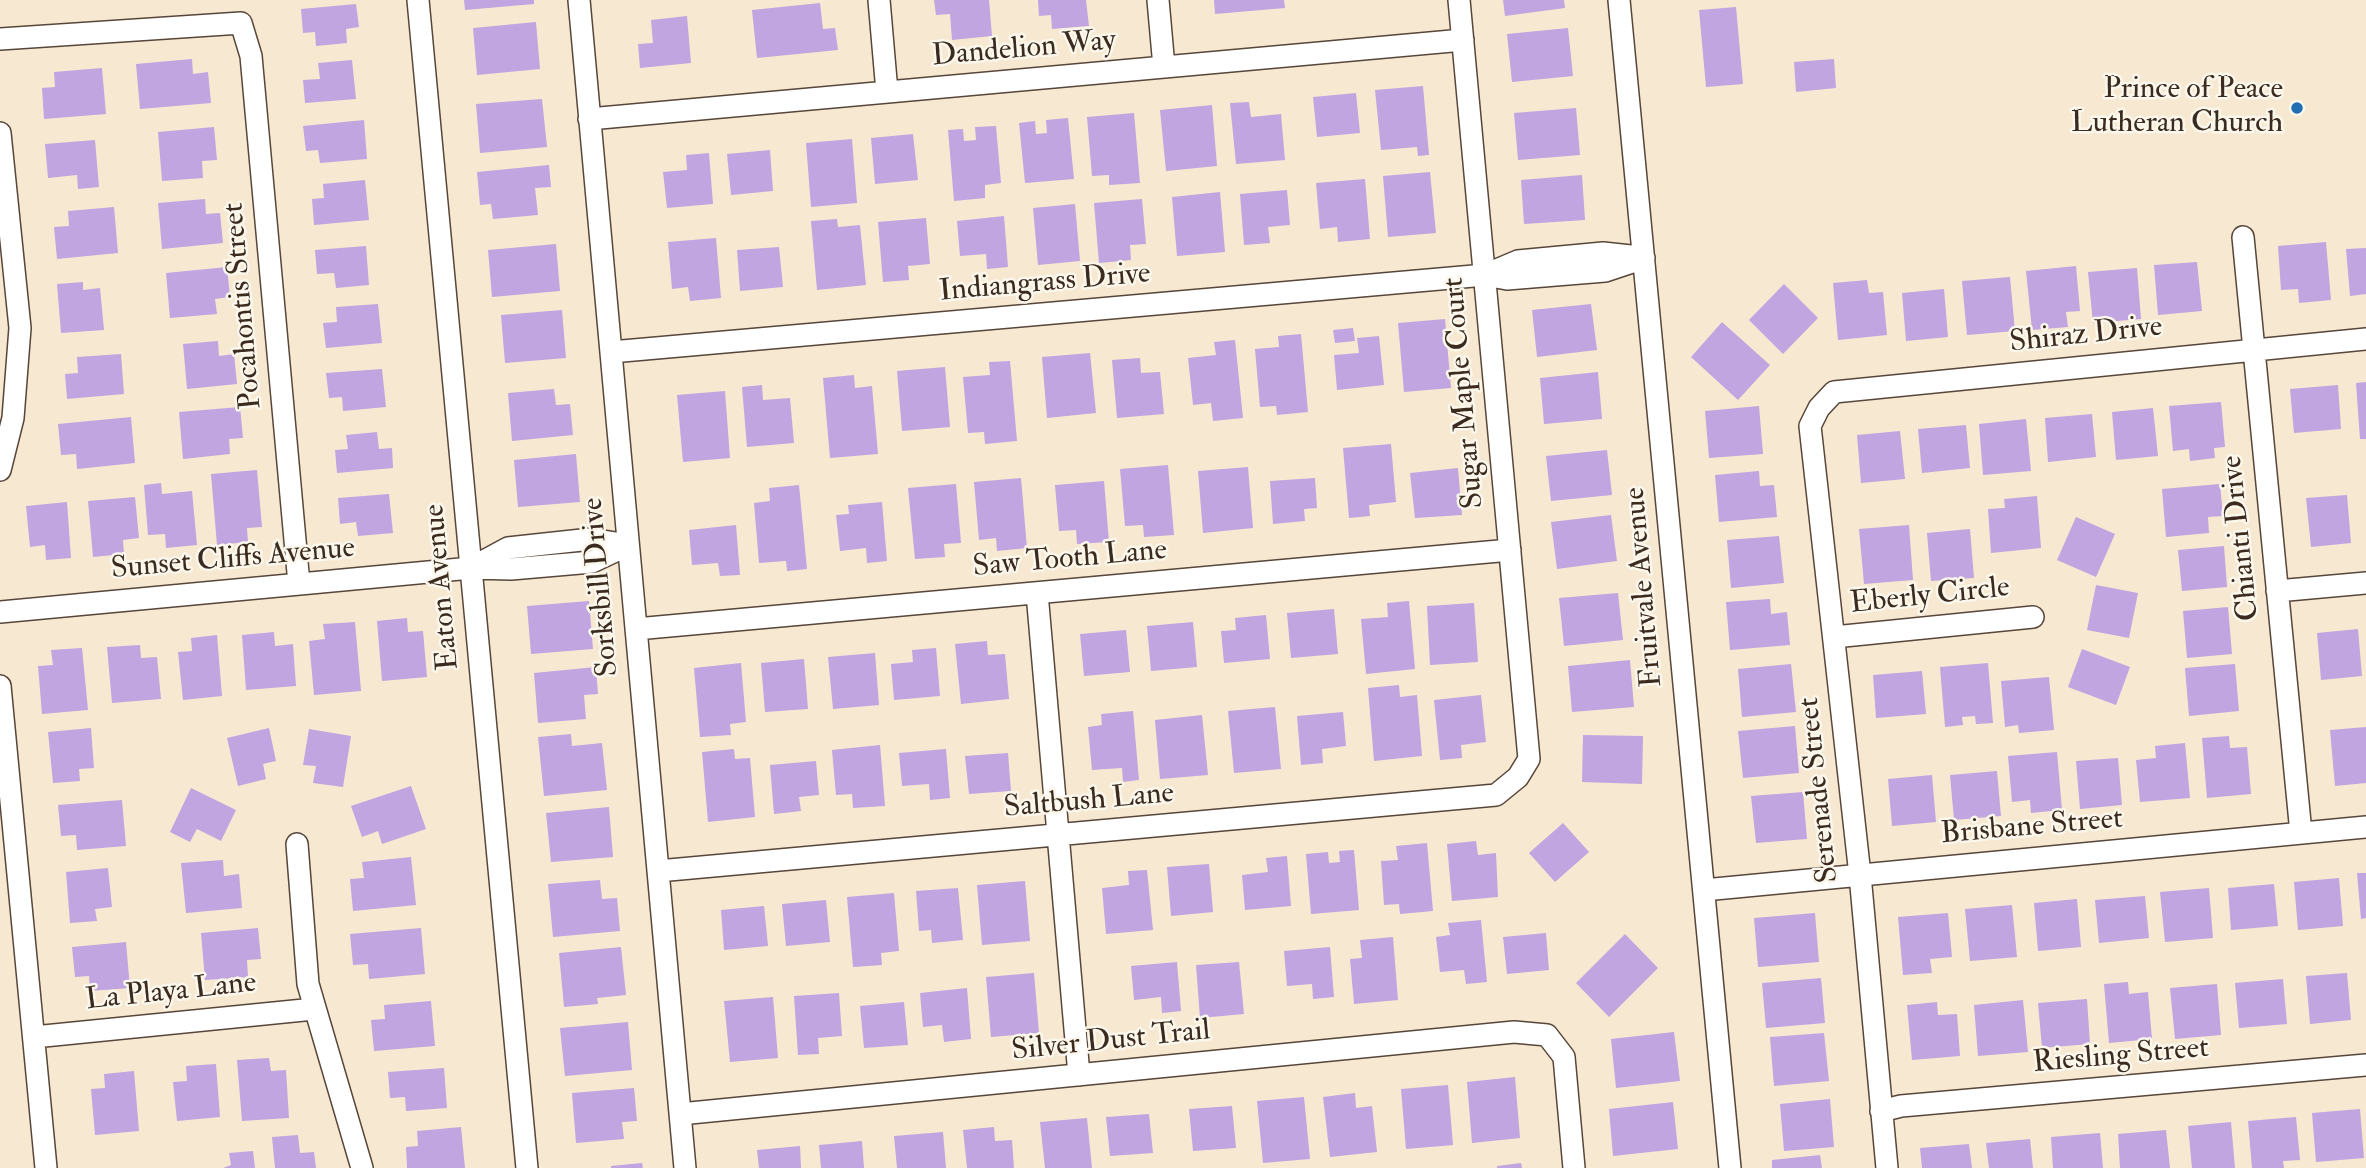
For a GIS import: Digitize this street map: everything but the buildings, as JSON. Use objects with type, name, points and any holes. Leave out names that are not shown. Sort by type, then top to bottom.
[{"type":"street","name":"Eaton Avenue","points":[[418,0],[527,1168]]},
{"type":"street","name":"Sorksbill Drive","points":[[579,0],[685,1168]]},
{"type":"street","points":[[879,0],[887,92]]},
{"type":"street","points":[[1158,0],[1164,67]]},
{"type":"street","name":"Sugar Maple Court","points":[[1459,0],[1529,759],[1518,777]]},
{"type":"street","name":"Fruitvale Avenue","points":[[1619,0],[1730,1168]]},
{"type":"street","name":"Pocahontis Street","points":[[0,39],[241,23],[251,56],[299,584]]},
{"type":"street","name":"Dandelion Way","points":[[589,119],[1463,40]]},
{"type":"street","points":[[0,134],[20,328],[13,418],[0,470]]},
{"type":"street","name":"Chianti Drive","points":[[2243,237],[2301,833]]},
{"type":"street","name":"Indiangrass Drive","points":[[611,352],[1485,275],[1507,279],[1605,271],[1644,258]]},
{"type":"street","name":"Shiraz Drive","points":[[1819,408],[1834,392],[2366,339]]},
{"type":"street","name":"Serenade Street","points":[[1819,408],[1810,426],[1860,875],[1886,1168]]},
{"type":"street","name":"Sunset Cliffs Avenue","points":[[0,612],[471,568],[511,569],[592,562],[628,545]]},
{"type":"street","name":"Saw Tooth Lane","points":[[636,629],[1510,550]]},
{"type":"street","points":[[2277,591],[2366,583]]},
{"type":"street","points":[[1037,593],[1079,1075]]},
{"type":"street","name":"Eberly Circle","points":[[1834,637],[2033,617]]},
{"type":"street","points":[[0,686],[47,1168]]},
{"type":"street","name":"Saltbush Lane","points":[[658,871],[1496,795],[1518,777]]},
{"type":"street","name":"Brisbane Street","points":[[1704,890],[2366,827]]},
{"type":"street","points":[[297,844],[308,984],[324,1046],[347,1111],[362,1168]]},
{"type":"street","name":"La Playa Lane","points":[[34,1037],[314,1009]]},
{"type":"street","name":"Silver Dust Trail","points":[[680,1114],[1514,1032],[1547,1035],[1564,1057],[1574,1168]]},
{"type":"street","name":"Riesling Street","points":[[1881,1111],[1901,1106],[2366,1065]]},
{"type":"place","name":"Prince of Peace Lutheran Church","points":[[2297,108]]}]
